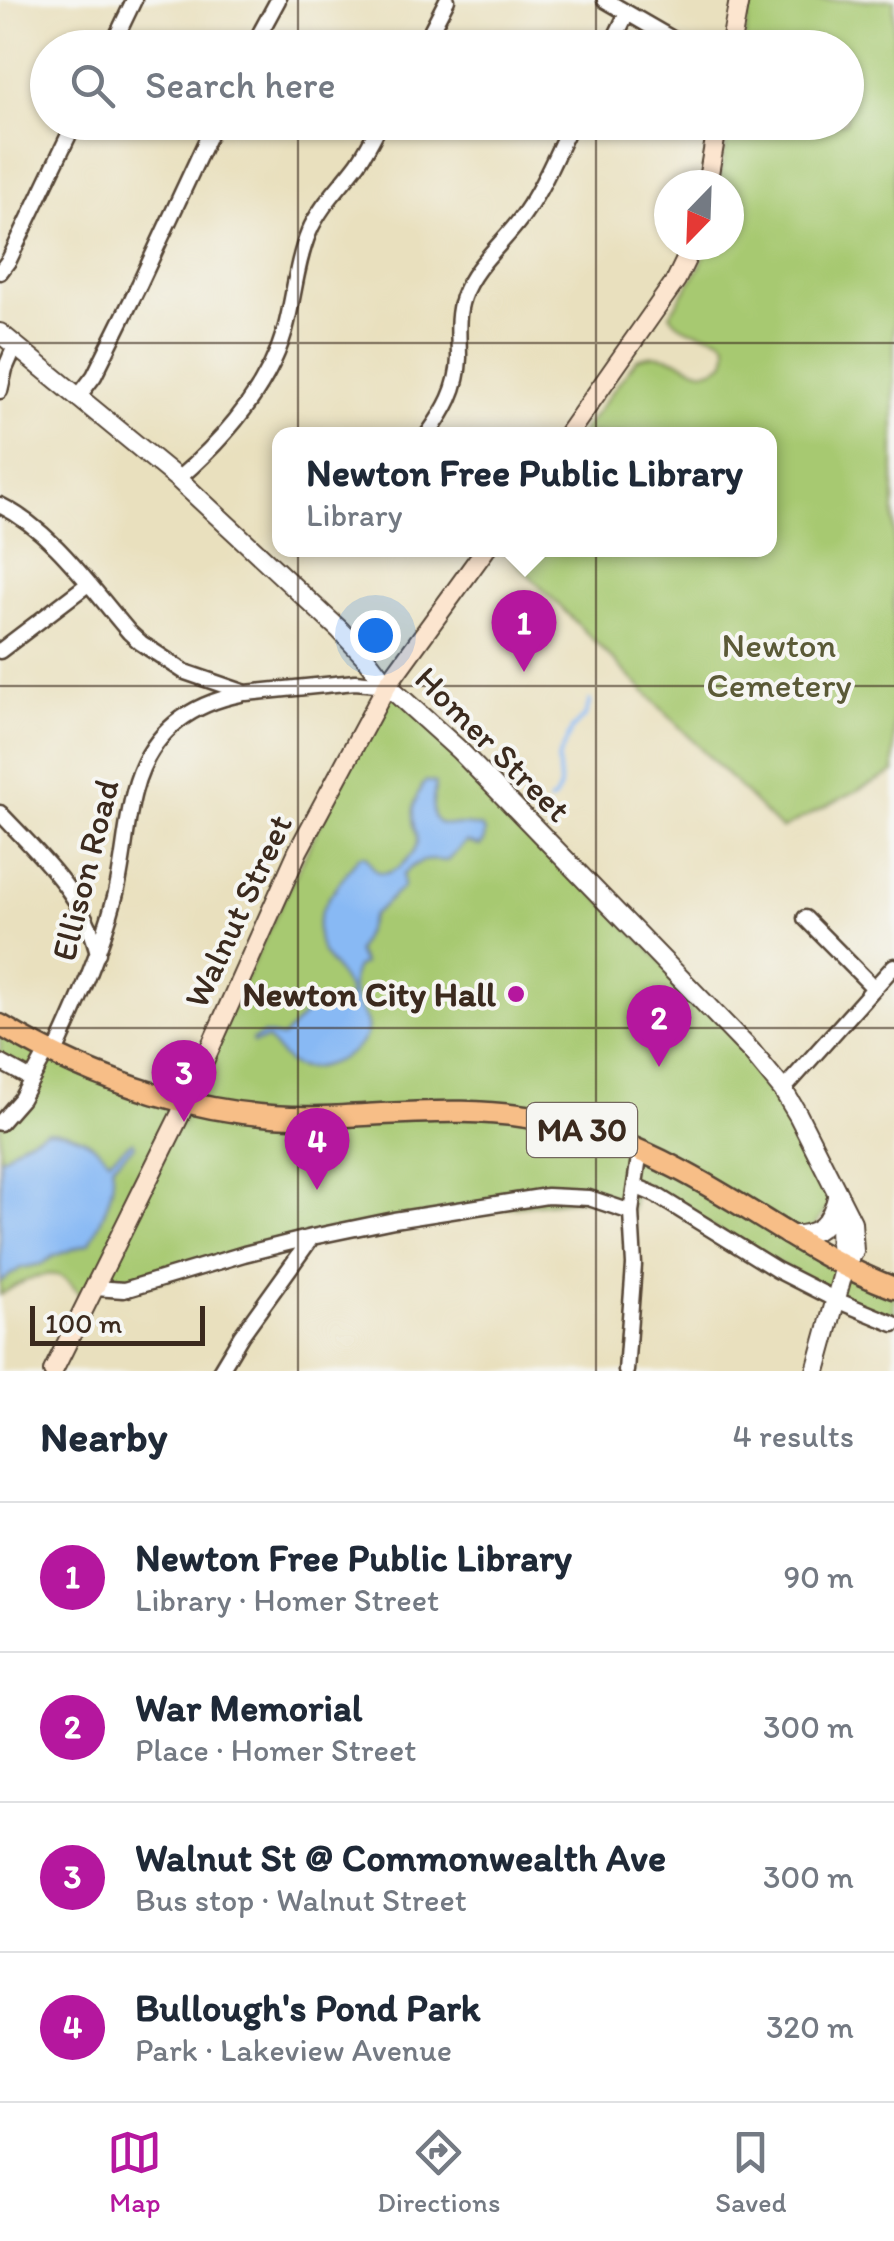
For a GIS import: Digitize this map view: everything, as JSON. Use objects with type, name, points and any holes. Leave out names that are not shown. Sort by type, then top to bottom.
[{"type":"main road","points":[[733,30],[739,0]]},
{"type":"main road","points":[[710,170],[715,140]]},
{"type":"main road","points":[[573,427],[676,280],[686,260]]},
{"type":"main road","name":"Walnut Street","points":[[53,1371],[186,1103],[288,872],[387,685],[480,557]]},
{"type":"main road","name":"MA 30","points":[[0,1025],[50,1053],[186,1103],[236,1113],[286,1117],[452,1111],[554,1122],[640,1150],[688,1174],[827,1259],[894,1288]]},
{"type":"street","points":[[120,30],[134,0]]},
{"type":"street","points":[[262,30],[278,0]]},
{"type":"street","points":[[432,30],[448,0]]},
{"type":"street","points":[[605,0],[657,30]]},
{"type":"street","points":[[619,30],[628,13]]},
{"type":"street","points":[[0,272],[66,140]]},
{"type":"street","points":[[78,397],[94,376],[140,285],[207,140]]},
{"type":"street","points":[[178,479],[234,422],[268,376],[286,327],[308,234],[316,216],[371,140]]},
{"type":"street","points":[[432,427],[454,393],[459,317],[468,284],[528,210],[563,140]]},
{"type":"street","name":"Homer Street","points":[[0,333],[178,479],[340,630],[387,685],[459,750],[751,1051],[783,1090],[841,1200],[840,1251],[846,1266]]},
{"type":"street","points":[[0,391],[16,346]]},
{"type":"street","points":[[0,505],[61,550],[129,632],[184,672],[246,693],[355,682],[387,685]]},
{"type":"street","points":[[0,651],[88,584]]},
{"type":"street","name":"Ellison Road","points":[[0,1123],[21,1099],[50,1053],[98,954],[116,894],[134,790],[144,764],[156,744],[192,710],[216,699],[246,693]]},
{"type":"street","points":[[0,813],[72,893],[84,912],[98,954]]},
{"type":"street","points":[[805,918],[874,988]]},
{"type":"street","points":[[783,1090],[894,966]]},
{"type":"street","points":[[0,1062],[31,1080]]},
{"type":"street","points":[[626,1371],[634,1265],[630,1212],[640,1150]]},
{"type":"street","points":[[635,1186],[656,1194],[777,1270],[894,1324]]},
{"type":"street","points":[[95,1288],[124,1290],[312,1238],[394,1220],[547,1196],[590,1198],[630,1212]]},
{"type":"street","points":[[785,1234],[808,1234],[822,1227],[841,1200]]},
{"type":"street","points":[[220,1371],[312,1238]]},
{"type":"street","points":[[816,1371],[846,1266]]},
{"type":"green space","name":"Newton Cemetery","points":[[751,0],[894,0],[894,772],[781,829],[511,557],[777,557],[777,427],[585,427],[637,359],[662,356],[703,370],[724,363],[725,342],[688,329],[670,314],[702,260],[744,260],[744,170],[721,170],[727,140],[864,140],[864,30],[746,30]]},
{"type":"green space","points":[[387,685],[751,1051],[838,1194],[808,1235],[894,1288],[894,1324],[636,1186],[631,1212],[589,1198],[394,1220],[124,1290],[95,1288],[88,1302],[68,1280],[57,1275],[31,1279],[0,1295],[0,1123],[31,1080],[0,1062],[0,1025],[186,1102]]},
{"type":"water","points":[[426,781],[436,783],[435,819],[447,825],[481,827],[484,842],[480,846],[466,842],[447,861],[428,860],[413,866],[403,875],[403,887],[373,915],[357,951],[363,964],[356,967],[352,978],[354,996],[367,1026],[363,1040],[337,1061],[314,1068],[295,1066],[267,1039],[253,1043],[264,1034],[282,1038],[308,1011],[320,1007],[337,1010],[346,1004],[347,988],[320,946],[320,916],[333,891],[360,856],[366,856],[375,870],[387,873],[412,854],[417,840],[414,809]]},
{"type":"water","points":[[46,1131],[81,1138],[109,1160],[133,1141],[135,1145],[112,1166],[110,1194],[90,1243],[41,1264],[21,1268],[0,1282],[0,1159],[22,1142]]},
{"type":"waterway","points":[[549,802],[560,787],[558,759],[590,701]]},
{"type":"place","name":"Newton Free Public Library","points":[[524,672]]},
{"type":"place","name":"Newton City Hall","points":[[516,994]]},
{"type":"place","name":"War Memorial","points":[[659,1067]]},
{"type":"place","name":"Walnut St @ Commonwealth Ave","points":[[184,1122]]},
{"type":"place","name":"Bullough's Pond Park","points":[[317,1190]]}]
